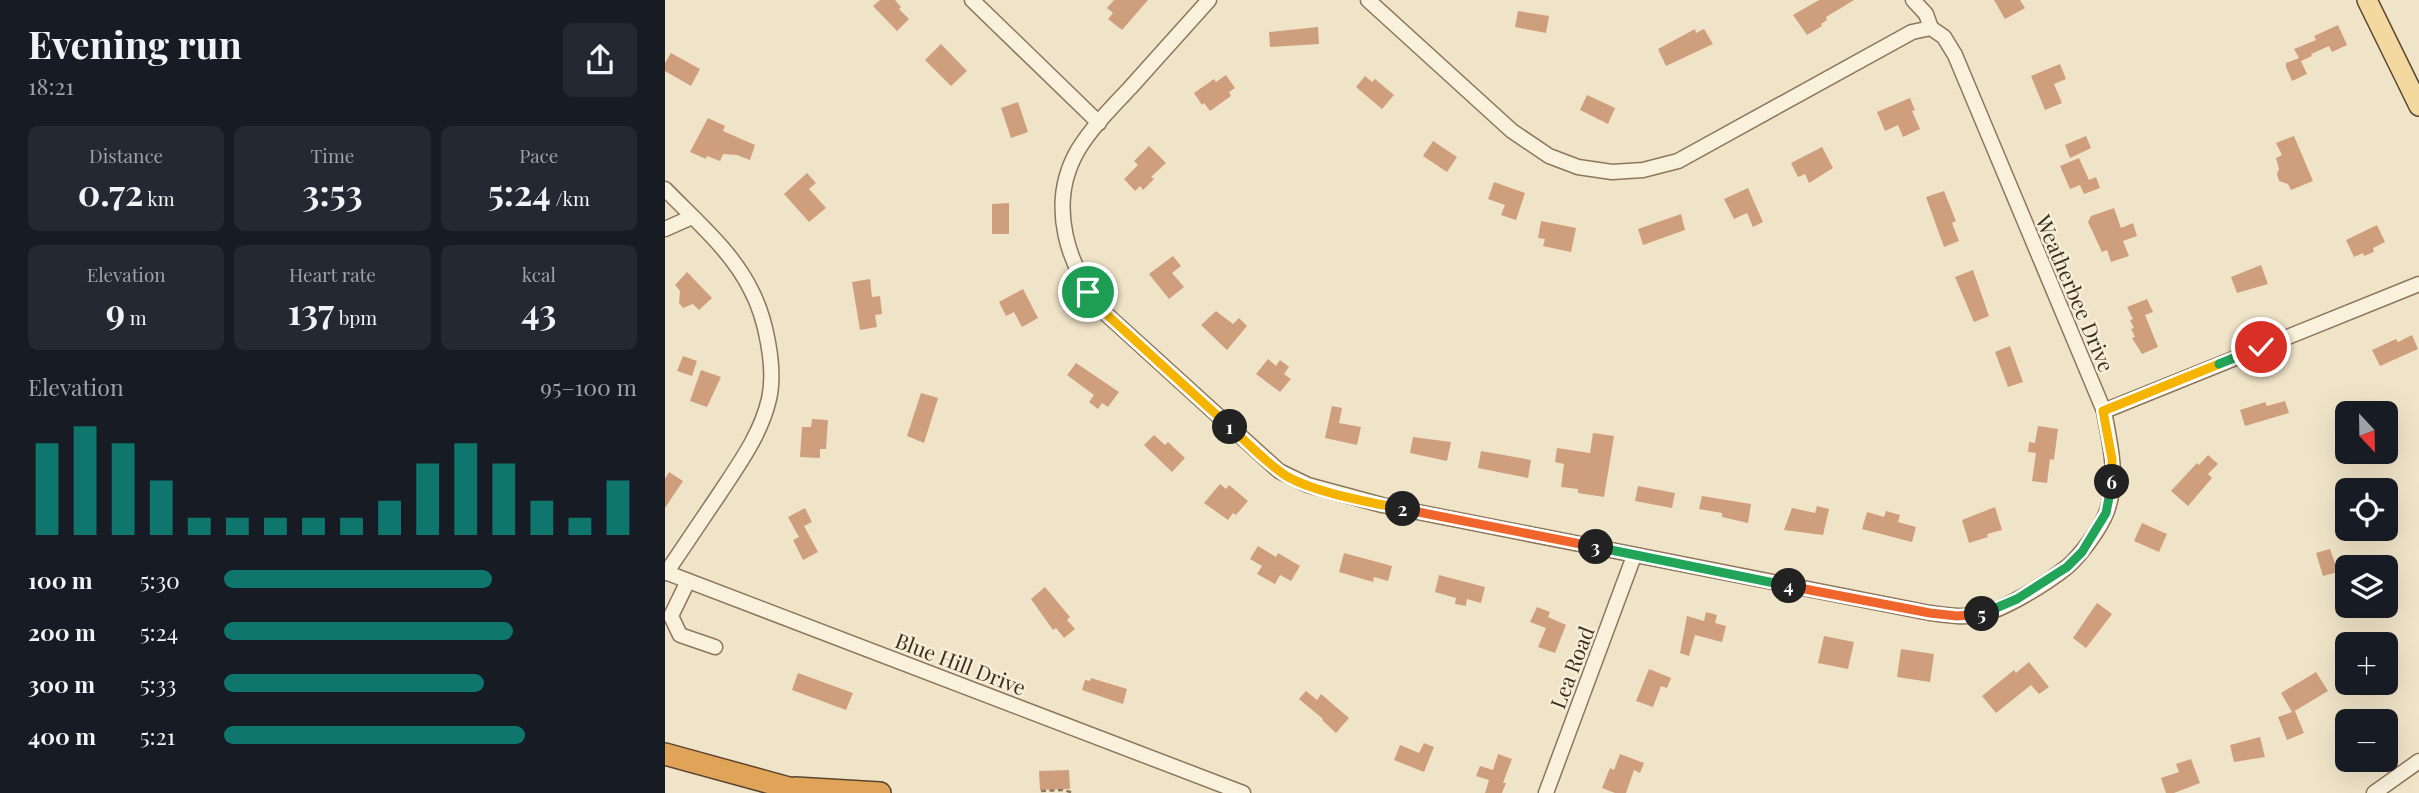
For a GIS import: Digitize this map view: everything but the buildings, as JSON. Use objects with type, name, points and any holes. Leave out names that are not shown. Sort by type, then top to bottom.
[{"type":"highway","points":[[665,754],[796,790],[880,793]]},
{"type":"main road","points":[[2367,0],[2419,106]]},
{"type":"street","points":[[972,0],[1098,123]]},
{"type":"street","name":"Weatherbee Drive","points":[[1209,0],[1098,123],[1078,150],[1066,185],[1063,225],[1075,267],[1088,292],[1105,313],[1279,471],[1308,485],[1382,505],[1930,613],[1976,615],[2017,599],[2067,567],[2082,552],[2106,513],[2111,498],[2113,469],[2103,411],[1952,48],[1944,37],[1931,28],[1926,13],[1913,0]]},
{"type":"street","points":[[1368,0],[1523,141],[1565,163],[1597,171],[1643,170],[1678,161],[1887,45],[1917,30],[1931,28]]},
{"type":"street","points":[[665,189],[738,269],[751,289],[761,314],[771,359],[770,397],[750,447],[666,573]]},
{"type":"street","points":[[665,229],[692,217]]},
{"type":"street","points":[[2103,411],[2419,284]]},
{"type":"street","name":"Lea Road","points":[[1546,793],[1634,556]]},
{"type":"street","name":"Blue Hill Drive","points":[[666,573],[1243,793]]},
{"type":"street","points":[[688,581],[671,616],[680,635],[715,647]]},
{"type":"street","points":[[2374,793],[2419,761]]},
{"type":"path","points":[[1041,791],[1063,790],[1073,793]]},
{"type":"route","points":[[1088,292],[1105,313],[1279,471],[1308,485],[1382,505],[1634,556],[1957,616],[1992,611],[2017,599],[2067,567],[2082,552],[2106,513],[2111,498],[2112,459],[2103,411],[2261,347]]}]
